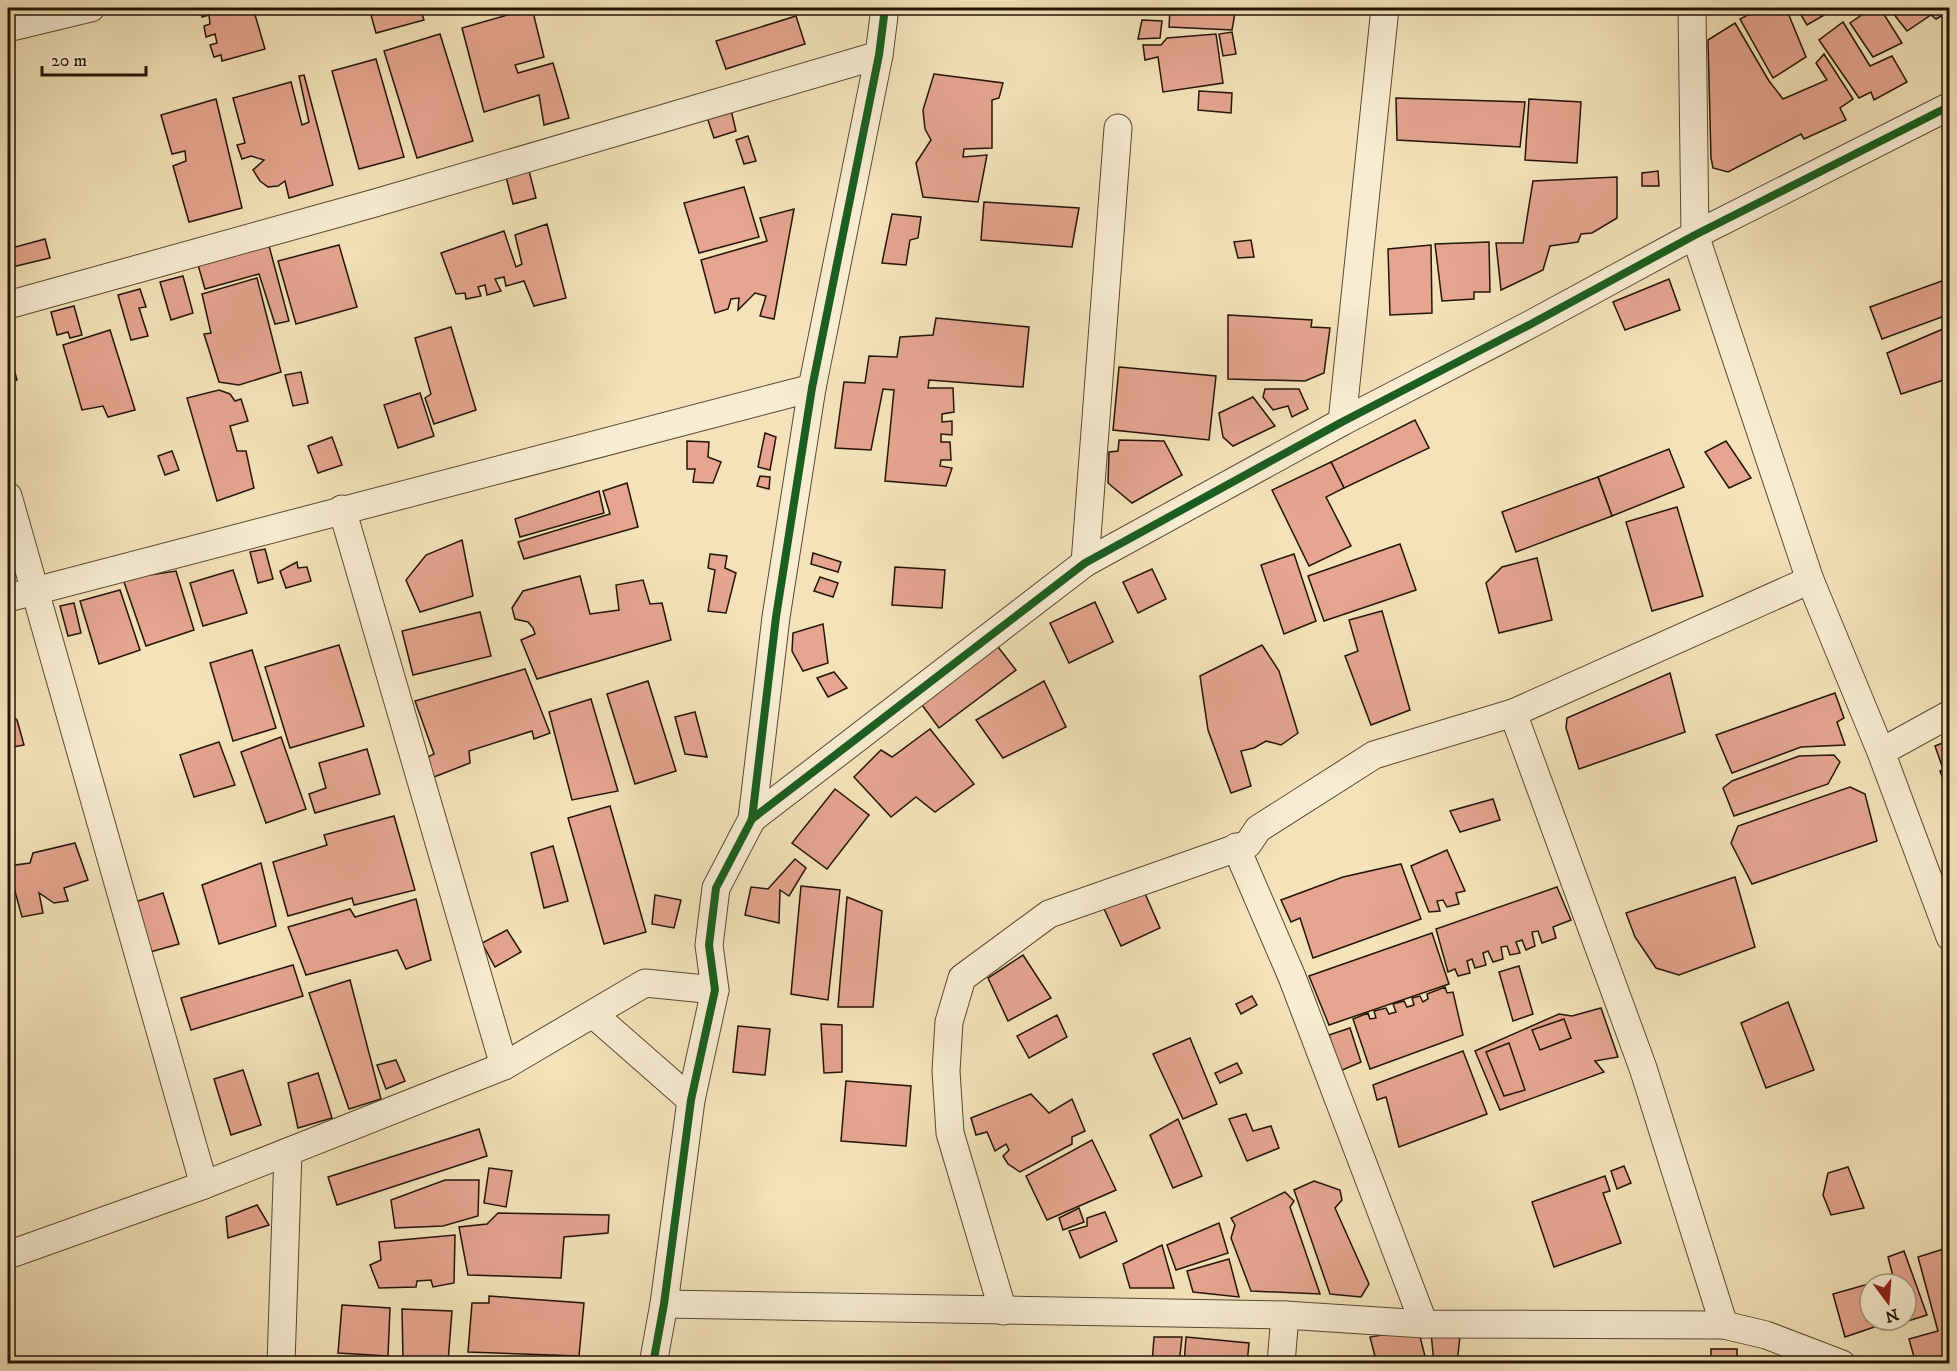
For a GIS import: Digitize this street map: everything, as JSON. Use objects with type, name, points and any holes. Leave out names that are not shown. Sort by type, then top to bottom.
[{"type":"street","points":[[8,28],[91,8]]},
{"type":"street","points":[[653,1364],[664,1304],[691,1100],[715,990],[709,945],[716,888],[752,819],[776,617],[812,388],[879,55],[885,8]]},
{"type":"street","points":[[1342,422],[1385,8]]},
{"type":"street","points":[[1692,8],[1695,235],[1810,580],[1881,752],[1950,937]]},
{"type":"street","points":[[8,305],[386,200],[879,55]]},
{"type":"street","points":[[752,819],[1084,562],[1695,235],[1950,106]]},
{"type":"street","points":[[1084,562],[1118,128]]},
{"type":"street","points":[[8,598],[34,589],[812,388]]},
{"type":"street","points":[[8,496],[204,1185]]},
{"type":"street","points":[[342,509],[504,1066]]},
{"type":"street","points":[[1003,1311],[950,1133],[946,1071],[949,1022],[962,978],[1049,914],[1248,844],[1258,830],[1374,755],[1513,713],[1810,580]]},
{"type":"street","points":[[1513,713],[1643,1068],[1724,1325]]},
{"type":"street","points":[[1881,752],[1950,714]]},
{"type":"street","points":[[1236,848],[1292,976],[1424,1324]]},
{"type":"street","points":[[8,1255],[204,1185],[504,1066],[645,982],[715,990]]},
{"type":"street","points":[[592,1014],[691,1100]]},
{"type":"street","points":[[281,1364],[288,1152]]},
{"type":"street","points":[[664,1304],[1285,1315],[1424,1324],[1724,1325],[1766,1335],[1842,1364]]},
{"type":"street","points":[[1281,1364],[1285,1315]]},
{"type":"building","points":[[200,8],[253,8],[265,49],[222,61],[221,55],[214,57],[210,45],[217,43],[215,34],[206,37],[204,26],[210,24],[209,15],[202,17]]},
{"type":"building","points":[[369,8],[420,8],[424,20],[376,33]]},
{"type":"building","points":[[532,8],[544,57],[515,65],[518,73],[553,63],[569,118],[544,125],[539,95],[484,112],[462,28]]},
{"type":"building","points":[[1761,8],[1786,8],[1806,57],[1773,78],[1740,19]]},
{"type":"building","points":[[1797,8],[1822,8],[1826,14],[1807,25]]},
{"type":"building","points":[[1872,8],[1880,8],[1902,43],[1873,57],[1850,23]]},
{"type":"building","points":[[1889,8],[1950,8],[1950,11],[1936,19],[1931,15],[1907,31]]},
{"type":"building","points":[[1170,10],[1235,13],[1232,30],[1169,27]]},
{"type":"building","points":[[796,16],[805,44],[726,69],[716,41]]},
{"type":"building","points":[[1142,20],[1162,21],[1160,38],[1138,39]]},
{"type":"building","points":[[1843,22],[1870,66],[1892,56],[1907,82],[1874,100],[1871,92],[1859,98],[1819,40]]},
{"type":"building","points":[[1735,23],[1769,81],[1783,99],[1827,80],[1816,63],[1824,54],[1853,99],[1840,108],[1846,120],[1804,139],[1801,134],[1728,172],[1713,168],[1711,158],[1708,40]]},
{"type":"building","points":[[1232,32],[1236,54],[1223,56],[1219,34]]},
{"type":"building","points":[[440,34],[473,141],[417,158],[384,51]]},
{"type":"building","points":[[1216,34],[1223,83],[1163,92],[1158,57],[1145,60],[1143,45],[1161,45],[1167,38]]},
{"type":"building","points":[[376,59],[404,157],[359,169],[332,71]]},
{"type":"building","points":[[934,74],[1003,83],[999,98],[992,100],[992,148],[964,149],[963,157],[987,155],[978,202],[923,197],[916,163],[931,140],[925,129],[923,110]]},
{"type":"building","points":[[304,75],[333,185],[289,198],[285,181],[278,186],[268,187],[260,181],[253,170],[264,160],[251,156],[242,159],[237,145],[245,143],[233,98],[291,82],[302,125],[309,122],[299,76]]},
{"type":"building","points":[[1199,91],[1232,93],[1231,113],[1198,110]]},
{"type":"building","points":[[1396,98],[1525,102],[1520,147],[1397,140]]},
{"type":"building","points":[[216,99],[242,208],[189,222],[173,166],[186,161],[185,151],[172,154],[161,115]]},
{"type":"building","points":[[1529,99],[1581,102],[1577,163],[1525,160]]},
{"type":"building","points":[[731,110],[736,131],[714,138],[707,117]]},
{"type":"building","points":[[748,136],[756,161],[744,164],[736,140]]},
{"type":"building","points":[[528,167],[536,198],[513,204],[505,173]]},
{"type":"building","points":[[1658,171],[1659,186],[1642,186],[1642,173]]},
{"type":"building","points":[[1617,177],[1617,218],[1592,233],[1581,234],[1578,242],[1550,246],[1543,270],[1501,290],[1496,243],[1523,243],[1533,181]]},
{"type":"building","points":[[744,187],[759,237],[699,253],[684,203]]},
{"type":"building","points":[[984,202],[1079,208],[1072,247],[981,240]]},
{"type":"building","points":[[794,209],[774,319],[760,316],[766,296],[755,293],[738,310],[739,298],[731,299],[728,309],[715,313],[701,260],[767,241],[760,218]]},
{"type":"building","points":[[892,214],[921,217],[918,238],[910,240],[906,265],[882,263]]},
{"type":"building","points":[[547,224],[566,298],[534,306],[524,281],[506,286],[504,277],[495,279],[501,291],[487,295],[485,285],[478,287],[481,296],[466,299],[465,293],[456,294],[441,253],[504,231],[516,267],[522,264],[515,235]]},
{"type":"building","points":[[45,239],[50,258],[12,267],[8,249]]},
{"type":"building","points":[[1251,240],[1254,257],[1238,258],[1234,242]]},
{"type":"building","points":[[268,242],[289,321],[275,324],[259,274],[205,289],[198,265]]},
{"type":"building","points":[[1489,242],[1490,292],[1474,292],[1474,299],[1442,301],[1435,244]]},
{"type":"building","points":[[339,245],[357,307],[296,324],[278,261]]},
{"type":"building","points":[[1431,245],[1432,313],[1390,315],[1388,249]]},
{"type":"building","points":[[183,276],[193,313],[171,320],[160,282]]},
{"type":"building","points":[[257,278],[281,372],[239,385],[219,382],[204,334],[211,333],[202,294]]},
{"type":"building","points":[[1950,278],[1950,314],[1882,339],[1870,307]]},
{"type":"building","points":[[1669,279],[1680,310],[1625,330],[1613,302]]},
{"type":"building","points":[[140,289],[146,307],[139,308],[148,336],[131,340],[118,295]]},
{"type":"building","points":[[74,306],[82,335],[70,338],[68,332],[57,335],[51,312]]},
{"type":"building","points":[[1228,315],[1312,320],[1311,327],[1330,328],[1324,373],[1305,381],[1228,379]]},
{"type":"building","points":[[936,318],[1029,327],[1023,387],[929,380],[928,388],[953,388],[954,412],[942,414],[942,422],[952,421],[952,435],[941,434],[941,442],[950,442],[951,460],[941,460],[940,466],[952,468],[946,486],[885,481],[894,390],[883,389],[871,450],[835,448],[844,382],[865,383],[869,356],[897,357],[900,337],[933,335]]},
{"type":"building","points":[[1950,326],[1950,378],[1901,394],[1887,353]]},
{"type":"building","points":[[451,327],[476,410],[434,424],[425,398],[431,394],[415,338]]},
{"type":"building","points":[[110,330],[135,410],[108,417],[103,406],[82,410],[63,345]]},
{"type":"building","points":[[8,358],[11,358],[17,380],[8,383]]},
{"type":"building","points":[[1119,367],[1216,376],[1209,440],[1113,430]]},
{"type":"building","points":[[301,372],[308,403],[293,406],[285,375]]},
{"type":"building","points":[[1265,389],[1299,389],[1308,409],[1292,417],[1288,406],[1273,410],[1263,397]]},
{"type":"building","points":[[219,390],[230,394],[235,401],[241,399],[248,421],[230,426],[237,451],[246,451],[254,488],[217,501],[187,398]]},
{"type":"building","points":[[420,393],[434,436],[398,448],[384,405]]},
{"type":"building","points":[[1253,397],[1275,426],[1233,446],[1223,437],[1219,413]]},
{"type":"building","points":[[1415,420],[1429,448],[1344,488],[1331,462]]},
{"type":"building","points":[[765,433],[776,437],[770,470],[758,467]]},
{"type":"building","points":[[332,437],[342,465],[318,473],[308,446]]},
{"type":"building","points":[[1119,440],[1164,441],[1182,475],[1132,503],[1108,483],[1109,452],[1118,451]]},
{"type":"building","points":[[687,441],[709,442],[708,457],[721,462],[713,483],[693,482],[695,469],[687,469]]},
{"type":"building","points":[[1726,441],[1751,478],[1729,488],[1705,452]]},
{"type":"building","points":[[1669,449],[1684,487],[1612,516],[1598,477]]},
{"type":"building","points":[[172,451],[179,470],[165,475],[158,456]]},
{"type":"building","points":[[1331,462],[1344,488],[1326,497],[1351,546],[1309,566],[1272,490]]},
{"type":"building","points":[[760,476],[770,477],[769,489],[757,486]]},
{"type":"building","points":[[1598,477],[1612,516],[1516,552],[1502,512]]},
{"type":"building","points":[[627,483],[638,527],[524,559],[518,542],[610,514],[603,491]]},
{"type":"building","points":[[599,491],[604,513],[520,537],[515,519]]},
{"type":"building","points":[[1677,507],[1703,596],[1652,611],[1626,522]]},
{"type":"building","points":[[462,540],[473,596],[420,612],[406,580],[426,555]]},
{"type":"building","points":[[1400,544],[1416,590],[1324,621],[1308,576]]},
{"type":"building","points":[[265,549],[273,579],[258,583],[250,552]]},
{"type":"building","points":[[813,553],[841,562],[838,572],[811,564]]},
{"type":"building","points":[[710,554],[727,556],[725,568],[736,573],[726,613],[708,611],[715,570],[708,568]]},
{"type":"building","points":[[1294,554],[1316,621],[1284,634],[1261,565]]},
{"type":"building","points":[[1537,558],[1552,620],[1499,633],[1486,583],[1502,567]]},
{"type":"building","points":[[297,562],[298,568],[307,567],[311,581],[286,588],[280,571]]},
{"type":"building","points":[[895,567],[945,570],[942,608],[892,605]]},
{"type":"building","points":[[1152,569],[1166,599],[1138,613],[1123,582]]},
{"type":"building","points":[[233,570],[247,613],[203,626],[190,583]]},
{"type":"building","points":[[176,571],[194,630],[146,646],[123,579]]},
{"type":"building","points":[[580,576],[590,614],[619,610],[616,585],[643,580],[650,604],[662,603],[671,640],[537,679],[521,640],[535,634],[533,628],[528,622],[515,619],[512,608],[523,591]]},
{"type":"building","points":[[820,577],[838,583],[833,597],[814,591]]},
{"type":"building","points":[[120,590],[140,650],[99,664],[80,601]]},
{"type":"building","points":[[1095,602],[1113,642],[1069,663],[1050,623]]},
{"type":"building","points":[[74,603],[81,633],[68,636],[60,606]]},
{"type":"building","points":[[1382,611],[1410,710],[1371,725],[1345,656],[1358,651],[1349,620]]},
{"type":"building","points":[[480,612],[491,656],[413,675],[402,631]]},
{"type":"building","points":[[823,624],[828,663],[803,671],[792,651],[793,633]]},
{"type":"building","points":[[995,643],[1016,670],[939,728],[919,701]]},
{"type":"building","points":[[339,645],[364,726],[290,748],[265,667]]},
{"type":"building","points":[[1262,645],[1279,671],[1298,733],[1281,745],[1266,741],[1254,748],[1241,751],[1251,786],[1231,793],[1208,730],[1200,676]]},
{"type":"building","points":[[252,650],[276,728],[233,741],[210,663]]},
{"type":"building","points":[[525,669],[550,733],[534,739],[532,731],[469,751],[470,763],[434,777],[424,759],[434,754],[415,701]]},
{"type":"building","points":[[834,672],[847,688],[828,697],[817,678]]},
{"type":"building","points":[[1670,673],[1685,732],[1579,769],[1566,728],[1567,718]]},
{"type":"building","points":[[648,681],[676,771],[635,784],[607,694]]},
{"type":"building","points":[[1044,681],[1066,727],[1003,758],[976,720]]},
{"type":"building","points":[[1835,693],[1844,718],[1837,722],[1845,745],[1801,747],[1732,773],[1716,735]]},
{"type":"building","points":[[591,699],[618,791],[572,800],[549,712]]},
{"type":"building","points":[[8,712],[17,720],[24,745],[8,748]]},
{"type":"building","points":[[695,712],[707,757],[685,754],[675,717]]},
{"type":"building","points":[[930,729],[974,784],[935,812],[916,797],[891,817],[854,777],[881,750],[892,757]]},
{"type":"building","points":[[281,737],[306,809],[266,823],[241,752]]},
{"type":"building","points":[[1950,740],[1950,763],[1942,766],[1935,746]]},
{"type":"building","points":[[219,742],[235,785],[194,797],[180,755]]},
{"type":"building","points":[[367,749],[380,794],[315,813],[309,794],[326,788],[319,763]]},
{"type":"building","points":[[1834,755],[1840,762],[1828,784],[1734,816],[1723,788],[1732,781],[1799,756]]},
{"type":"building","points":[[1950,768],[1950,797],[1940,771]]},
{"type":"building","points":[[1850,787],[1865,794],[1877,841],[1752,884],[1731,843],[1738,826]]},
{"type":"building","points":[[835,789],[869,815],[827,869],[792,843]]},
{"type":"building","points":[[1493,799],[1500,820],[1460,832],[1450,811]]},
{"type":"building","points":[[610,806],[646,932],[604,944],[568,818]]},
{"type":"building","points":[[394,816],[415,890],[354,905],[352,898],[288,916],[273,862],[327,845],[324,835]]},
{"type":"building","points":[[75,843],[88,880],[64,888],[68,901],[54,903],[39,893],[43,913],[22,917],[8,866],[30,863],[33,853]]},
{"type":"building","points":[[553,846],[568,901],[544,908],[531,853]]},
{"type":"building","points":[[1447,850],[1465,891],[1456,893],[1459,904],[1447,907],[1443,900],[1437,901],[1440,911],[1429,912],[1411,866]]},
{"type":"building","points":[[795,859],[806,868],[789,896],[780,890],[779,923],[745,915],[751,887],[768,889]]},
{"type":"building","points":[[261,863],[276,926],[219,944],[202,885]]},
{"type":"building","points":[[1401,864],[1421,919],[1313,958],[1300,918],[1291,922],[1281,900],[1343,877]]},
{"type":"building","points":[[1735,877],[1755,947],[1679,975],[1656,968],[1635,937],[1626,913]]},
{"type":"building","points":[[801,886],[840,890],[828,1000],[791,994]]},
{"type":"building","points":[[1557,887],[1571,920],[1553,927],[1556,938],[1542,943],[1538,931],[1532,932],[1535,946],[1526,950],[1522,940],[1516,942],[1520,953],[1510,955],[1507,946],[1501,947],[1503,959],[1493,962],[1488,951],[1483,953],[1486,965],[1475,968],[1472,959],[1467,961],[1470,973],[1458,976],[1455,969],[1448,972],[1436,929]]},
{"type":"building","points":[[1143,889],[1160,928],[1121,946],[1101,902]]},
{"type":"building","points":[[163,893],[179,944],[150,952],[132,903]]},
{"type":"building","points":[[655,895],[681,900],[674,928],[652,924]]},
{"type":"building","points":[[847,897],[882,911],[873,1007],[838,1007]]},
{"type":"building","points":[[416,899],[431,960],[406,969],[397,950],[306,975],[288,927],[350,909],[355,917]]},
{"type":"building","points":[[507,930],[521,952],[495,967],[482,943]]},
{"type":"building","points":[[1432,933],[1449,984],[1329,1025],[1309,976]]},
{"type":"building","points":[[1023,955],[1051,998],[1008,1021],[988,978]]},
{"type":"building","points":[[293,965],[303,996],[191,1030],[181,998]]},
{"type":"building","points":[[1519,966],[1533,1014],[1513,1021],[1499,972]]},
{"type":"building","points":[[350,980],[381,1099],[349,1109],[309,993]]},
{"type":"building","points":[[1445,987],[1447,993],[1453,992],[1463,1035],[1370,1069],[1353,1019],[1368,1013],[1370,1019],[1376,1018],[1374,1011],[1386,1008],[1389,1014],[1396,1012],[1393,1004],[1404,1001],[1407,1007],[1414,1005],[1412,998],[1420,996],[1423,1002],[1428,999],[1427,994]]},
{"type":"building","points":[[1252,996],[1257,1005],[1241,1014],[1236,1004]]},
{"type":"building","points":[[1788,1002],[1814,1070],[1766,1088],[1741,1023]]},
{"type":"building","points":[[1601,1008],[1618,1057],[1595,1061],[1604,1072],[1500,1110],[1475,1051],[1559,1014],[1572,1016]]},
{"type":"building","points":[[1057,1015],[1067,1037],[1029,1058],[1017,1036]]},
{"type":"building","points":[[1564,1019],[1571,1038],[1540,1050],[1532,1030]]},
{"type":"building","points":[[821,1024],[842,1025],[842,1072],[824,1073]]},
{"type":"building","points":[[738,1026],[770,1029],[765,1075],[733,1072]]},
{"type":"building","points":[[1350,1028],[1361,1062],[1340,1071],[1329,1035]]},
{"type":"building","points":[[1190,1038],[1217,1104],[1183,1119],[1153,1054]]},
{"type":"building","points":[[1509,1043],[1525,1090],[1504,1096],[1486,1052]]},
{"type":"building","points":[[1463,1051],[1487,1114],[1399,1147],[1386,1097],[1377,1100],[1373,1085]]},
{"type":"building","points":[[8,1055],[13,1079],[8,1081]]},
{"type":"building","points":[[396,1060],[405,1081],[386,1089],[377,1065]]},
{"type":"building","points":[[1237,1063],[1242,1073],[1220,1083],[1215,1073]]},
{"type":"building","points":[[243,1070],[261,1125],[231,1135],[214,1079]]},
{"type":"building","points":[[318,1073],[332,1118],[298,1128],[288,1083]]},
{"type":"building","points":[[846,1081],[911,1086],[906,1146],[841,1141]]},
{"type":"building","points":[[1031,1094],[1049,1113],[1072,1099],[1085,1131],[1072,1137],[1072,1144],[1020,1172],[1008,1164],[1003,1156],[1009,1150],[1006,1144],[995,1151],[987,1132],[976,1135],[971,1118]]},
{"type":"building","points":[[1246,1114],[1253,1131],[1271,1126],[1279,1148],[1247,1161],[1229,1119]]},
{"type":"building","points":[[1178,1119],[1202,1176],[1173,1188],[1150,1135]]},
{"type":"building","points":[[479,1129],[487,1156],[337,1205],[328,1177]]},
{"type":"building","points":[[1092,1140],[1116,1190],[1047,1220],[1026,1176]]},
{"type":"building","points":[[1624,1166],[1631,1183],[1617,1189],[1611,1171]]},
{"type":"building","points":[[1848,1167],[1864,1208],[1831,1215],[1823,1195],[1828,1173]]},
{"type":"building","points":[[489,1168],[512,1171],[506,1207],[484,1203]]},
{"type":"building","points":[[1605,1176],[1610,1191],[1603,1193],[1621,1243],[1554,1267],[1532,1202]]},
{"type":"building","points":[[445,1180],[479,1180],[478,1216],[443,1226],[395,1228],[391,1200]]},
{"type":"building","points":[[1314,1181],[1340,1190],[1342,1200],[1335,1208],[1369,1284],[1361,1297],[1330,1294],[1294,1190]]},
{"type":"building","points":[[1285,1192],[1294,1201],[1290,1207],[1320,1294],[1251,1291],[1231,1238],[1235,1225],[1231,1218]]},
{"type":"building","points":[[257,1205],[269,1225],[228,1238],[226,1217]]},
{"type":"building","points":[[1079,1208],[1084,1222],[1063,1230],[1059,1218]]},
{"type":"building","points":[[1105,1212],[1117,1241],[1080,1258],[1069,1231],[1087,1226],[1087,1218]]},
{"type":"building","points":[[498,1213],[609,1215],[608,1233],[564,1237],[561,1278],[468,1275],[459,1227],[487,1224]]},
{"type":"building","points":[[1219,1223],[1228,1253],[1176,1270],[1167,1245]]},
{"type":"building","points":[[455,1235],[454,1283],[433,1287],[431,1280],[417,1281],[416,1287],[379,1288],[370,1265],[381,1260],[379,1242]]},
{"type":"building","points":[[1162,1245],[1174,1288],[1130,1288],[1123,1264]]},
{"type":"building","points":[[1950,1247],[1950,1356],[1938,1359],[1939,1364],[1916,1364],[1909,1339],[1938,1331],[1918,1257]]},
{"type":"building","points":[[1904,1251],[1912,1272],[1892,1272],[1888,1257]]},
{"type":"building","points":[[1229,1259],[1239,1297],[1193,1292],[1187,1271]]},
{"type":"building","points":[[1858,1287],[1860,1332],[1845,1337],[1833,1294]]},
{"type":"building","points":[[1918,1290],[1927,1315],[1918,1318]]},
{"type":"building","points":[[489,1296],[584,1303],[579,1356],[468,1352],[472,1303],[489,1303]]},
{"type":"building","points":[[342,1305],[390,1308],[388,1356],[338,1353]]},
{"type":"building","points":[[402,1309],[452,1311],[448,1362],[403,1359]]},
{"type":"building","points":[[1418,1329],[1427,1364],[1377,1364],[1370,1337]]},
{"type":"building","points":[[1431,1332],[1460,1336],[1457,1364],[1434,1364]]},
{"type":"building","points":[[1154,1337],[1182,1337],[1179,1364],[1152,1364]]},
{"type":"building","points":[[1186,1337],[1249,1343],[1247,1364],[1184,1364]]},
{"type":"building","points":[[1711,1349],[1737,1349],[1737,1364],[1711,1364]]},
{"type":"building","points":[[1595,1358],[1595,1364],[1542,1364],[1543,1359]]},
{"type":"cycle path","points":[[653,1364],[664,1304],[691,1100],[715,990],[709,945],[716,888],[752,819],[776,617],[812,388],[879,55],[885,8]]},
{"type":"cycle path","points":[[752,819],[1085,563],[1342,422],[1531,324],[1695,235],[1950,106]]}]
